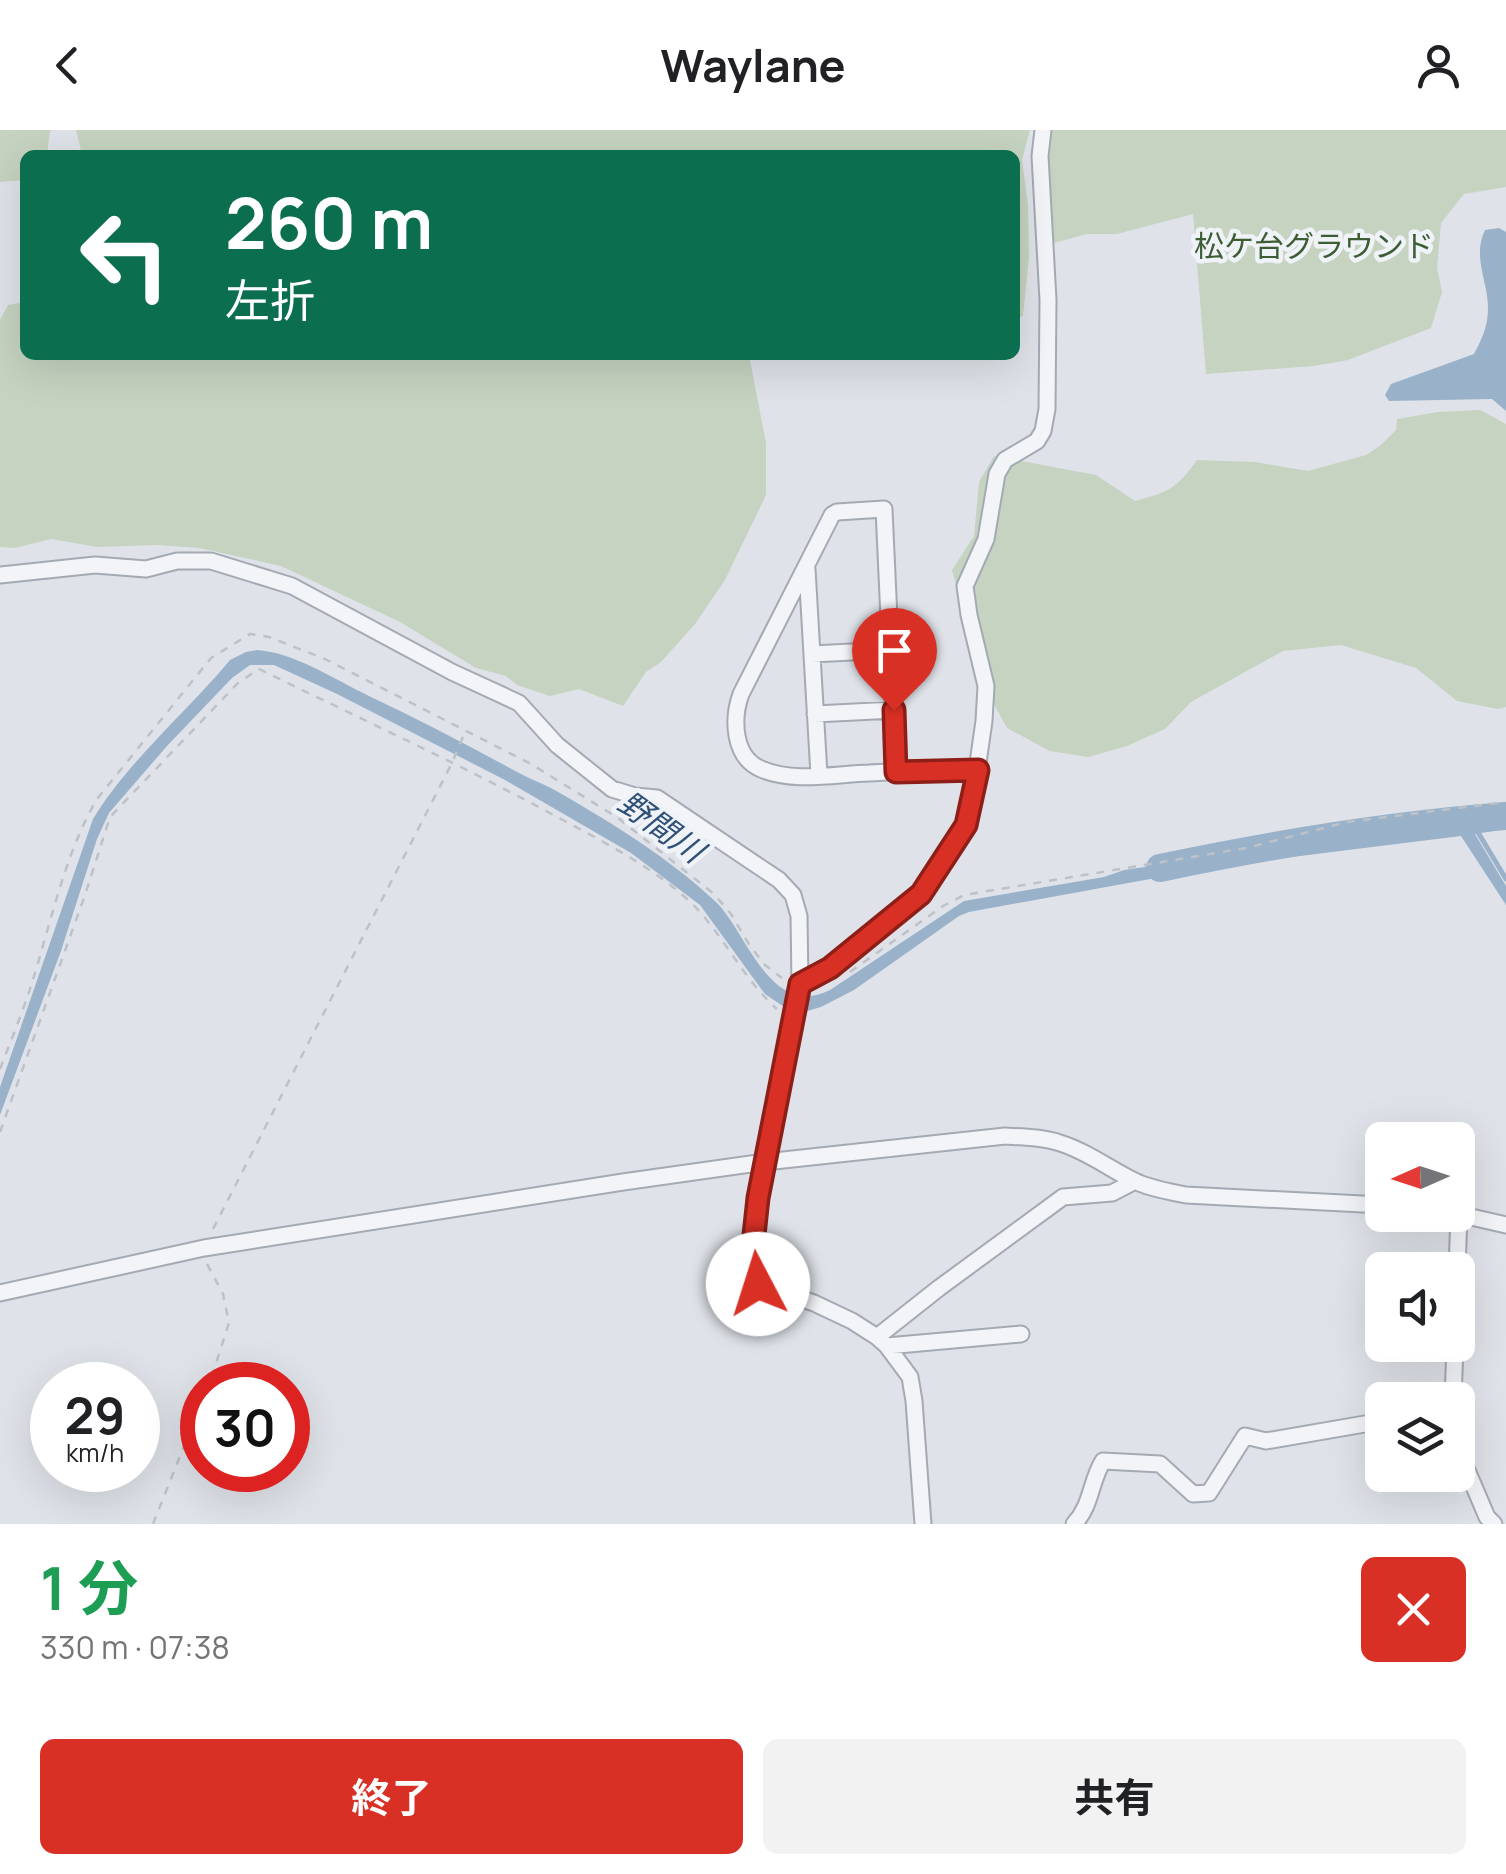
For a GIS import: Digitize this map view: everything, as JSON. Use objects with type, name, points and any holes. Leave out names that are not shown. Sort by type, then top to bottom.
[{"type":"street","points":[[800,984],[830,968],[921,894],[966,825],[978,770],[986,686],[965,586],[986,539],[997,474],[1005,460],[1037,442],[1047,409],[1048,300],[1040,156],[1043,130]]},
{"type":"street","points":[[896,772],[884,509],[837,512],[832,514],[741,694],[736,713],[743,754],[763,770],[802,776],[978,770]]},
{"type":"street","points":[[0,575],[95,565],[146,569],[176,561],[211,561],[292,586],[452,672],[519,703],[557,745],[612,789],[657,798],[779,880],[793,895],[799,916],[800,984],[758,1198],[754,1235],[758,1284],[814,1303],[882,1341],[910,1378],[923,1524]]},
{"type":"street","points":[[807,565],[819,775]]},
{"type":"street","points":[[812,654],[891,650]]},
{"type":"street","points":[[815,714],[894,710]]},
{"type":"street","points":[[0,1293],[204,1248],[765,1162],[1005,1136],[1057,1142],[1089,1154],[1135,1181],[1186,1195],[1365,1203]]},
{"type":"street","points":[[882,1341],[939,1288],[1062,1197],[1112,1194],[1135,1181]]},
{"type":"street","points":[[1475,1218],[1506,1225]]},
{"type":"street","points":[[882,1341],[1021,1334]]},
{"type":"street","points":[[1074,1524],[1091,1498],[1094,1474],[1103,1460],[1160,1464],[1194,1494],[1209,1494],[1245,1436],[1266,1440],[1365,1424]]},
{"type":"street","points":[[1475,1489],[1487,1518],[1494,1524]]},
{"type":"path","points":[[0,1069],[87,816],[210,658],[250,634],[269,637],[324,660],[532,764],[618,818],[714,894],[765,965],[786,981],[800,984]]},
{"type":"path","points":[[0,1132],[110,817],[238,683],[259,670],[589,834],[641,866],[683,895],[708,920],[768,1001],[783,1014],[792,1016]]},
{"type":"path","points":[[216,1362],[229,1322],[224,1294],[206,1263],[204,1248],[452,764],[465,731]]},
{"type":"path","points":[[840,978],[964,895],[1246,848],[1347,822],[1506,802]]},
{"type":"path","points":[[153,1524],[180,1456]]},
{"type":"green space","points":[[0,130],[52,130],[48,150],[20,150],[20,180],[0,182]]},
{"type":"green space","points":[[76,130],[1030,130],[1022,160],[1029,256],[1023,316],[1020,317],[1020,150],[81,150]]},
{"type":"green space","name":"松ケ台グラウンド","points":[[1049,130],[1506,130],[1506,187],[1464,194],[1441,223],[1437,268],[1442,292],[1431,328],[1348,360],[1206,374],[1193,214],[1117,234],[1087,234],[1050,244],[1044,160]]},
{"type":"green space","points":[[20,303],[20,360],[750,360],[766,443],[766,495],[725,580],[695,624],[661,662],[646,672],[623,706],[579,689],[550,696],[517,685],[506,676],[476,668],[400,622],[281,566],[199,548],[158,545],[97,547],[51,539],[15,548],[0,547],[0,320],[8,305]]},
{"type":"green space","points":[[1480,410],[1506,424],[1506,707],[1457,701],[1416,668],[1341,645],[1283,651],[1191,702],[1165,729],[1088,757],[1050,751],[1007,728],[982,682],[952,570],[974,536],[979,482],[994,456],[1096,475],[1135,501],[1171,488],[1197,460],[1255,462],[1308,471],[1366,455],[1396,430],[1397,419]]},
{"type":"water","points":[[1499,228],[1506,232],[1506,411],[1492,399],[1389,401],[1385,395],[1391,384],[1474,354],[1488,315],[1481,240],[1485,230]]},
{"type":"water","name":"野間川","points":[[257,650],[314,668],[555,790],[621,830],[716,902],[762,968],[791,993],[809,996],[830,990],[964,901],[1104,877],[1124,870],[1467,821],[1506,819],[1506,829],[1475,834],[1506,886],[1506,905],[1461,836],[1227,865],[969,912],[854,990],[804,1012],[787,1009],[765,994],[700,905],[631,853],[505,780],[337,694],[274,665],[250,665],[232,678],[167,746],[109,813],[0,1115],[0,1087],[93,819],[140,757],[230,660]]},
{"type":"waterway","name":"野間川","points":[[1160,868],[1332,836],[1506,816]]},
{"type":"waterway","points":[[1470,819],[1506,879]]},
{"type":"route","points":[[758,1284],[754,1235],[758,1198],[800,984],[830,968],[921,894],[966,825],[978,770],[896,772],[894,710]]}]
